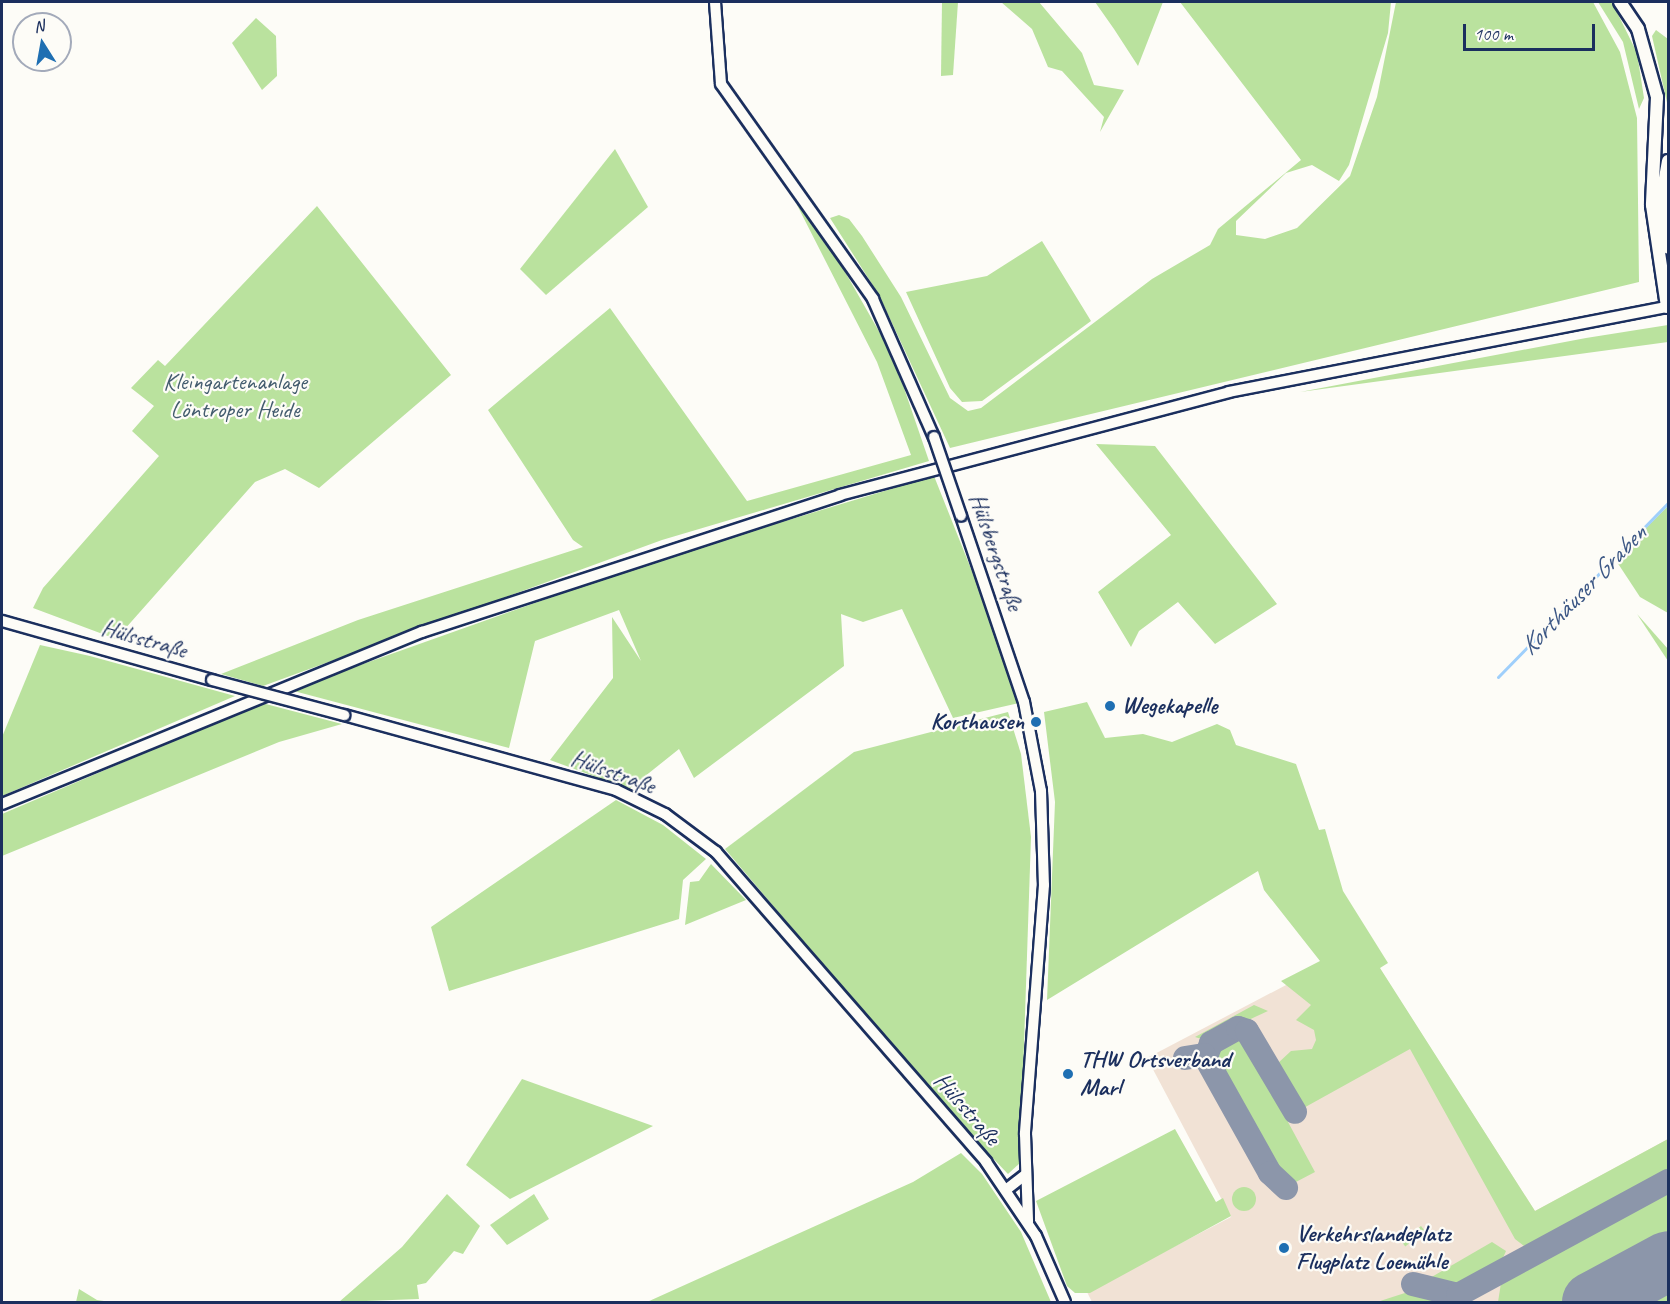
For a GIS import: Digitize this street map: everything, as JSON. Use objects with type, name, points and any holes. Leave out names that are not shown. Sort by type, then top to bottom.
[{"type":"highway","points":[[1620,2],[1638,29],[1657,97],[1652,206],[1668,307]]},
{"type":"highway","points":[[1668,162],[1661,199],[1668,248]]},
{"type":"street","name":"Hülsbergstraße","points":[[715,2],[721,84],[873,299],[934,437],[1024,702],[1041,791],[1044,885],[1025,1175],[1028,1222]]},
{"type":"street","points":[[2,804],[422,632],[840,495],[1229,392],[1668,307]]},
{"type":"street","name":"Hülsstraße","points":[[2,621],[616,790],[665,814],[716,852],[1006,1190],[1028,1222],[1065,1302]]},
{"type":"street","points":[[1006,1190],[1025,1175]]},
{"type":"shaded area","points":[[1364,944],[1535,1211],[1668,1139],[1668,1302],[1092,1302],[1087,1292],[1231,1217],[1147,1058]]},
{"type":"green space","points":[[942,2],[958,2],[953,75],[941,76]]},
{"type":"green space","points":[[1001,2],[1039,2],[1082,53],[1094,85],[1124,90],[1100,132],[1104,117],[1062,71],[1048,67],[1032,29]]},
{"type":"green space","points":[[1095,2],[1163,2],[1138,66],[1114,29]]},
{"type":"green space","points":[[1180,2],[1391,2],[1388,33],[1349,165],[1339,181],[1312,165],[1286,173],[1236,221],[1236,235],[1265,239],[1297,228],[1350,176],[1377,97],[1396,2],[1593,2],[1620,52],[1637,118],[1639,282],[950,448],[879,295],[830,218],[839,215],[849,219],[862,236],[901,297],[950,398],[968,411],[981,408],[1152,279],[1210,245],[1218,229],[1301,160]]},
{"type":"green space","points":[[1598,2],[1612,2],[1637,53],[1644,98],[1639,109],[1623,42]]},
{"type":"green space","points":[[256,18],[276,36],[277,76],[262,90],[232,43]]},
{"type":"green space","points":[[1656,30],[1668,39],[1668,107],[1652,36]]},
{"type":"green space","points":[[615,149],[648,207],[546,295],[520,269]]},
{"type":"green space","points":[[796,203],[836,256],[893,356],[929,461],[662,540],[263,686],[221,674],[358,620],[583,547],[573,540],[488,410],[610,308],[747,501],[911,455],[877,362]]},
{"type":"green space","name":"Kleingartenanlage Löntroper Heide","points":[[317,206],[451,375],[319,488],[285,469],[255,482],[116,639],[33,608],[43,588],[159,456],[132,431],[154,406],[131,388],[158,360],[165,366]]},
{"type":"green space","points":[[1042,241],[1091,321],[982,401],[962,402],[950,388],[906,292],[987,276]]},
{"type":"green space","points":[[1668,325],[1668,342],[1300,392],[1586,338]]},
{"type":"green space","points":[[1096,444],[1155,446],[1277,604],[1215,644],[1178,602],[1139,631],[1131,647],[1098,592],[1171,535]]},
{"type":"green space","points":[[934,476],[1024,702],[953,718],[902,609],[863,622],[841,614],[844,666],[694,778],[679,749],[629,789],[550,760],[613,678],[612,617],[641,661],[619,610],[535,641],[509,748],[290,690],[653,561]]},
{"type":"green space","points":[[1668,506],[1668,613],[1640,597],[1615,559]]},
{"type":"green space","points":[[1637,614],[1668,649],[1668,661]]},
{"type":"green space","points":[[40,645],[90,656],[235,696],[2,796],[2,737]]},
{"type":"green space","points":[[1087,702],[1105,738],[1143,734],[1172,742],[1217,724],[1230,730],[1236,745],[1296,764],[1319,830],[1325,829],[1343,891],[1388,963],[1380,968],[1535,1211],[1668,1139],[1668,1175],[1528,1249],[1515,1239],[1410,1049],[1300,1110],[1277,1064],[1291,1051],[1312,1049],[1316,1040],[1314,1030],[1296,1020],[1311,1005],[1281,981],[1320,961],[1264,890],[1258,871],[1047,1000],[1055,802],[1044,712]]},
{"type":"green space","points":[[262,703],[342,724],[279,742],[2,856],[2,814]]},
{"type":"green space","points":[[1008,712],[1021,754],[1031,837],[1020,1163],[1008,1174],[942,1105],[725,849],[854,752]]},
{"type":"green space","points":[[616,800],[663,825],[706,859],[683,880],[679,919],[449,991],[431,927]]},
{"type":"green space","points":[[711,864],[746,900],[685,925],[690,882],[699,881]]},
{"type":"green space","points":[[1254,1005],[1268,1011],[1205,1040],[1195,1037]]},
{"type":"green space","points":[[1237,1034],[1248,1039],[1291,1115],[1288,1122],[1315,1172],[1294,1183],[1277,1171],[1214,1057],[1218,1044]]},
{"type":"green space","points":[[522,1079],[653,1126],[510,1199],[466,1165]]},
{"type":"green space","points":[[1175,1129],[1216,1202],[1223,1198],[1231,1216],[1090,1293],[1075,1293],[1067,1286],[1036,1201]]},
{"type":"green space","points":[[961,1153],[982,1174],[1021,1232],[1051,1302],[647,1302],[913,1182]]},
{"type":"green space","points":[[1668,1186],[1668,1247],[1567,1302],[1498,1302],[1502,1277]]},
{"type":"green space","points":[[1244,1187],[1253,1190],[1256,1199],[1253,1208],[1244,1211],[1235,1208],[1232,1199],[1235,1190]]},
{"type":"green space","points":[[447,1194],[480,1226],[463,1254],[454,1251],[426,1283],[417,1285],[419,1299],[339,1302],[402,1247]]},
{"type":"green space","points":[[534,1194],[549,1219],[507,1245],[490,1225]]},
{"type":"green space","points":[[1421,1226],[1425,1231],[1405,1246],[1402,1242]]},
{"type":"green space","points":[[1492,1242],[1506,1251],[1499,1267],[1454,1291],[1423,1282]]},
{"type":"green space","points":[[1668,1278],[1668,1302],[1623,1302]]},
{"type":"green space","points":[[79,1289],[97,1300],[111,1302],[76,1302]]},
{"type":"green space","points":[[1408,1292],[1426,1294],[1454,1302],[1377,1302]]},
{"type":"waterway","name":"Korthäuser Graben","points":[[1498,677],[1668,503]]},
{"type":"taxiway","points":[[1206,1057],[1211,1043],[1238,1028],[1247,1031],[1295,1112]]},
{"type":"taxiway","points":[[1185,1058],[1204,1055],[1270,1173],[1286,1188]]},
{"type":"taxiway","points":[[1413,1284],[1458,1295],[1668,1181]]},
{"type":"runway","points":[[1592,1302],[1668,1261]]},
{"type":"place","name":"Wegekapelle","points":[[1110,706]]},
{"type":"place","name":"Korthausen","points":[[1036,722]]},
{"type":"place","name":"THW Ortsverband Marl","points":[[1068,1074]]},
{"type":"place","name":"Verkehrslandeplatz Flugplatz Loemühle","points":[[1284,1248]]}]
